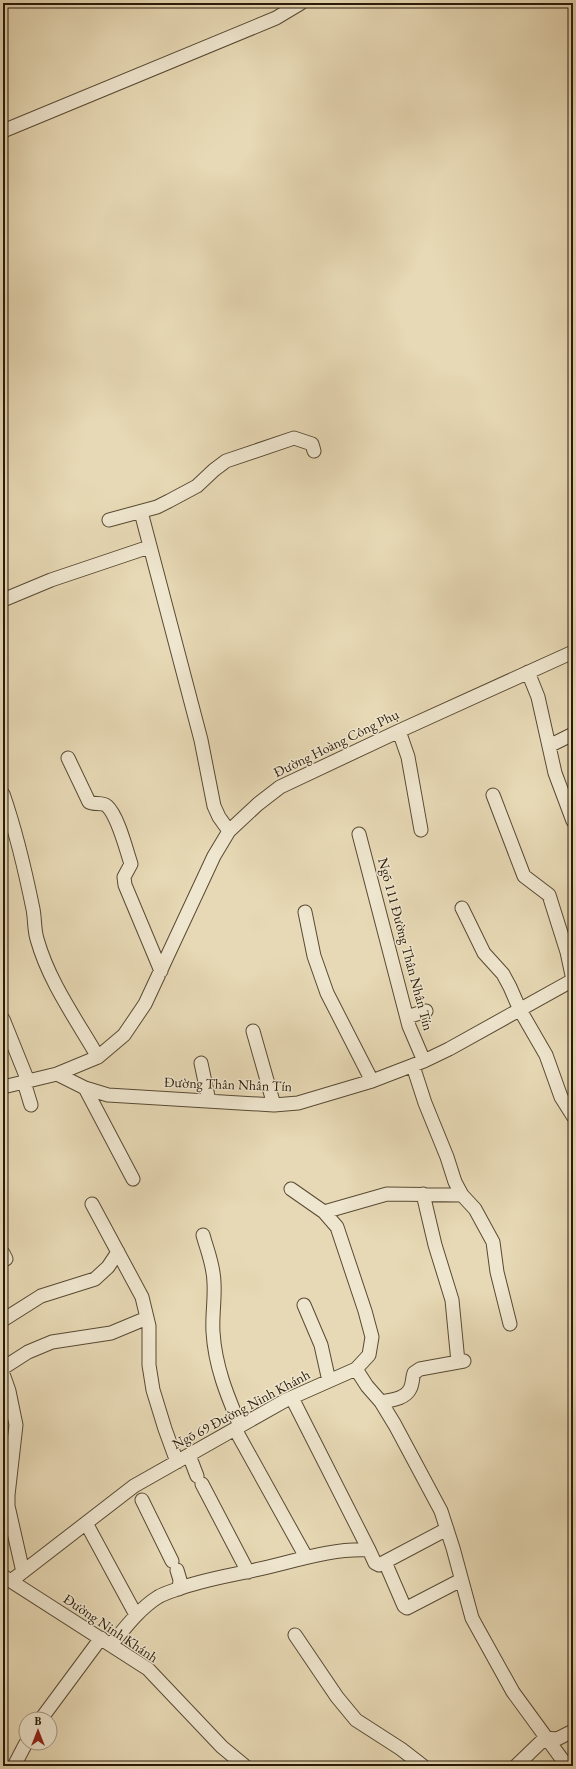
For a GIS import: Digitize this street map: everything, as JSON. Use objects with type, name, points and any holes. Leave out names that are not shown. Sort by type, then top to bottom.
[{"type":"street","points":[[3,131],[276,18],[301,3]]},
{"type":"street","points":[[109,520],[157,507],[197,486],[226,461],[294,438],[312,444],[314,451]]},
{"type":"street","points":[[141,512],[149,548],[201,740],[214,806],[219,817],[229,831]]},
{"type":"street","points":[[3,600],[51,580],[149,548]]},
{"type":"street","name":"Đường Hoàng Công Phụ","points":[[57,1074],[98,1057],[124,1035],[145,1004],[214,856],[229,831],[258,804],[280,787],[398,731],[573,652]]},
{"type":"street","points":[[528,672],[538,697],[555,773],[573,821]]},
{"type":"street","points":[[398,731],[408,757],[421,830]]},
{"type":"street","points":[[549,746],[573,734]]},
{"type":"street","points":[[68,758],[89,802],[107,806],[116,820],[131,864],[124,877],[124,885],[161,971]]},
{"type":"street","points":[[3,794],[17,840],[34,911],[36,938],[52,978],[98,1057]]},
{"type":"street","points":[[493,795],[524,876],[549,894],[567,952],[573,980]]},
{"type":"street","name":"Ngõ 111 Đường Thân Nhân Tín","points":[[359,834],[407,1017],[418,1064],[424,1103],[447,1157],[455,1182],[462,1195],[475,1209],[493,1242],[510,1324]]},
{"type":"street","points":[[462,908],[484,952],[503,974],[520,1010],[546,1055],[561,1096],[573,1116]]},
{"type":"street","points":[[305,912],[314,956],[327,993],[372,1082]]},
{"type":"street","name":"Đường Thân Nhân Tín","points":[[57,1074],[86,1088],[108,1095],[274,1105],[298,1103],[372,1082],[418,1064],[449,1050],[573,980]]},
{"type":"street","points":[[407,1017],[426,1011]]},
{"type":"street","points":[[3,1019],[26,1081],[31,1105]]},
{"type":"street","points":[[253,1031],[274,1105]]},
{"type":"street","points":[[201,1063],[209,1101]]},
{"type":"street","points":[[3,1087],[57,1074]]},
{"type":"street","points":[[86,1088],[133,1179]]},
{"type":"street","name":"Ngõ 69 Đường Ninh Khánh","points":[[7,1578],[23,1572],[134,1486],[292,1398],[356,1369],[369,1355],[372,1337],[337,1226],[324,1212],[291,1188]]},
{"type":"street","points":[[324,1212],[388,1194],[462,1195]]},
{"type":"street","points":[[381,1402],[394,1400],[407,1393],[410,1389],[414,1373],[420,1369],[461,1362],[452,1300],[435,1245],[423,1194]]},
{"type":"street","points":[[92,1204],[142,1297],[148,1326],[149,1365],[153,1390],[165,1429],[183,1458],[200,1480],[248,1572]]},
{"type":"street","points":[[202,1235],[212,1267],[214,1281],[213,1332],[217,1364],[224,1389],[238,1428],[306,1557]]},
{"type":"street","points":[[3,1320],[41,1296],[95,1279],[108,1267],[118,1252]]},
{"type":"street","points":[[3,1253],[6,1259],[3,1260]]},
{"type":"street","points":[[304,1305],[321,1345],[329,1381]]},
{"type":"street","points":[[3,1368],[28,1352],[52,1342],[111,1333],[147,1318]]},
{"type":"street","points":[[356,1369],[367,1386],[381,1402],[395,1425],[437,1504],[447,1529],[472,1618],[513,1692],[545,1738],[567,1766]]},
{"type":"street","points":[[3,1374],[10,1391],[16,1425],[8,1506],[23,1572]]},
{"type":"street","points":[[292,1398],[377,1565],[447,1529]]},
{"type":"street","points":[[142,1500],[175,1565],[180,1580],[179,1589]]},
{"type":"street","points":[[86,1523],[136,1615]]},
{"type":"street","points":[[48,1711],[106,1642],[159,1596],[215,1578],[248,1572],[306,1557],[352,1549],[369,1550]]},
{"type":"street","points":[[385,1562],[404,1606],[407,1608],[461,1580]]},
{"type":"street","name":"Đường Ninh Khánh","points":[[7,1578],[148,1669],[222,1747],[245,1766]]},
{"type":"street","points":[[295,1635],[337,1697],[356,1720],[401,1749],[423,1766]]},
{"type":"street","points":[[516,1766],[545,1738],[557,1739],[573,1732]]},
{"type":"street","points":[[14,1766],[22,1751]]}]
